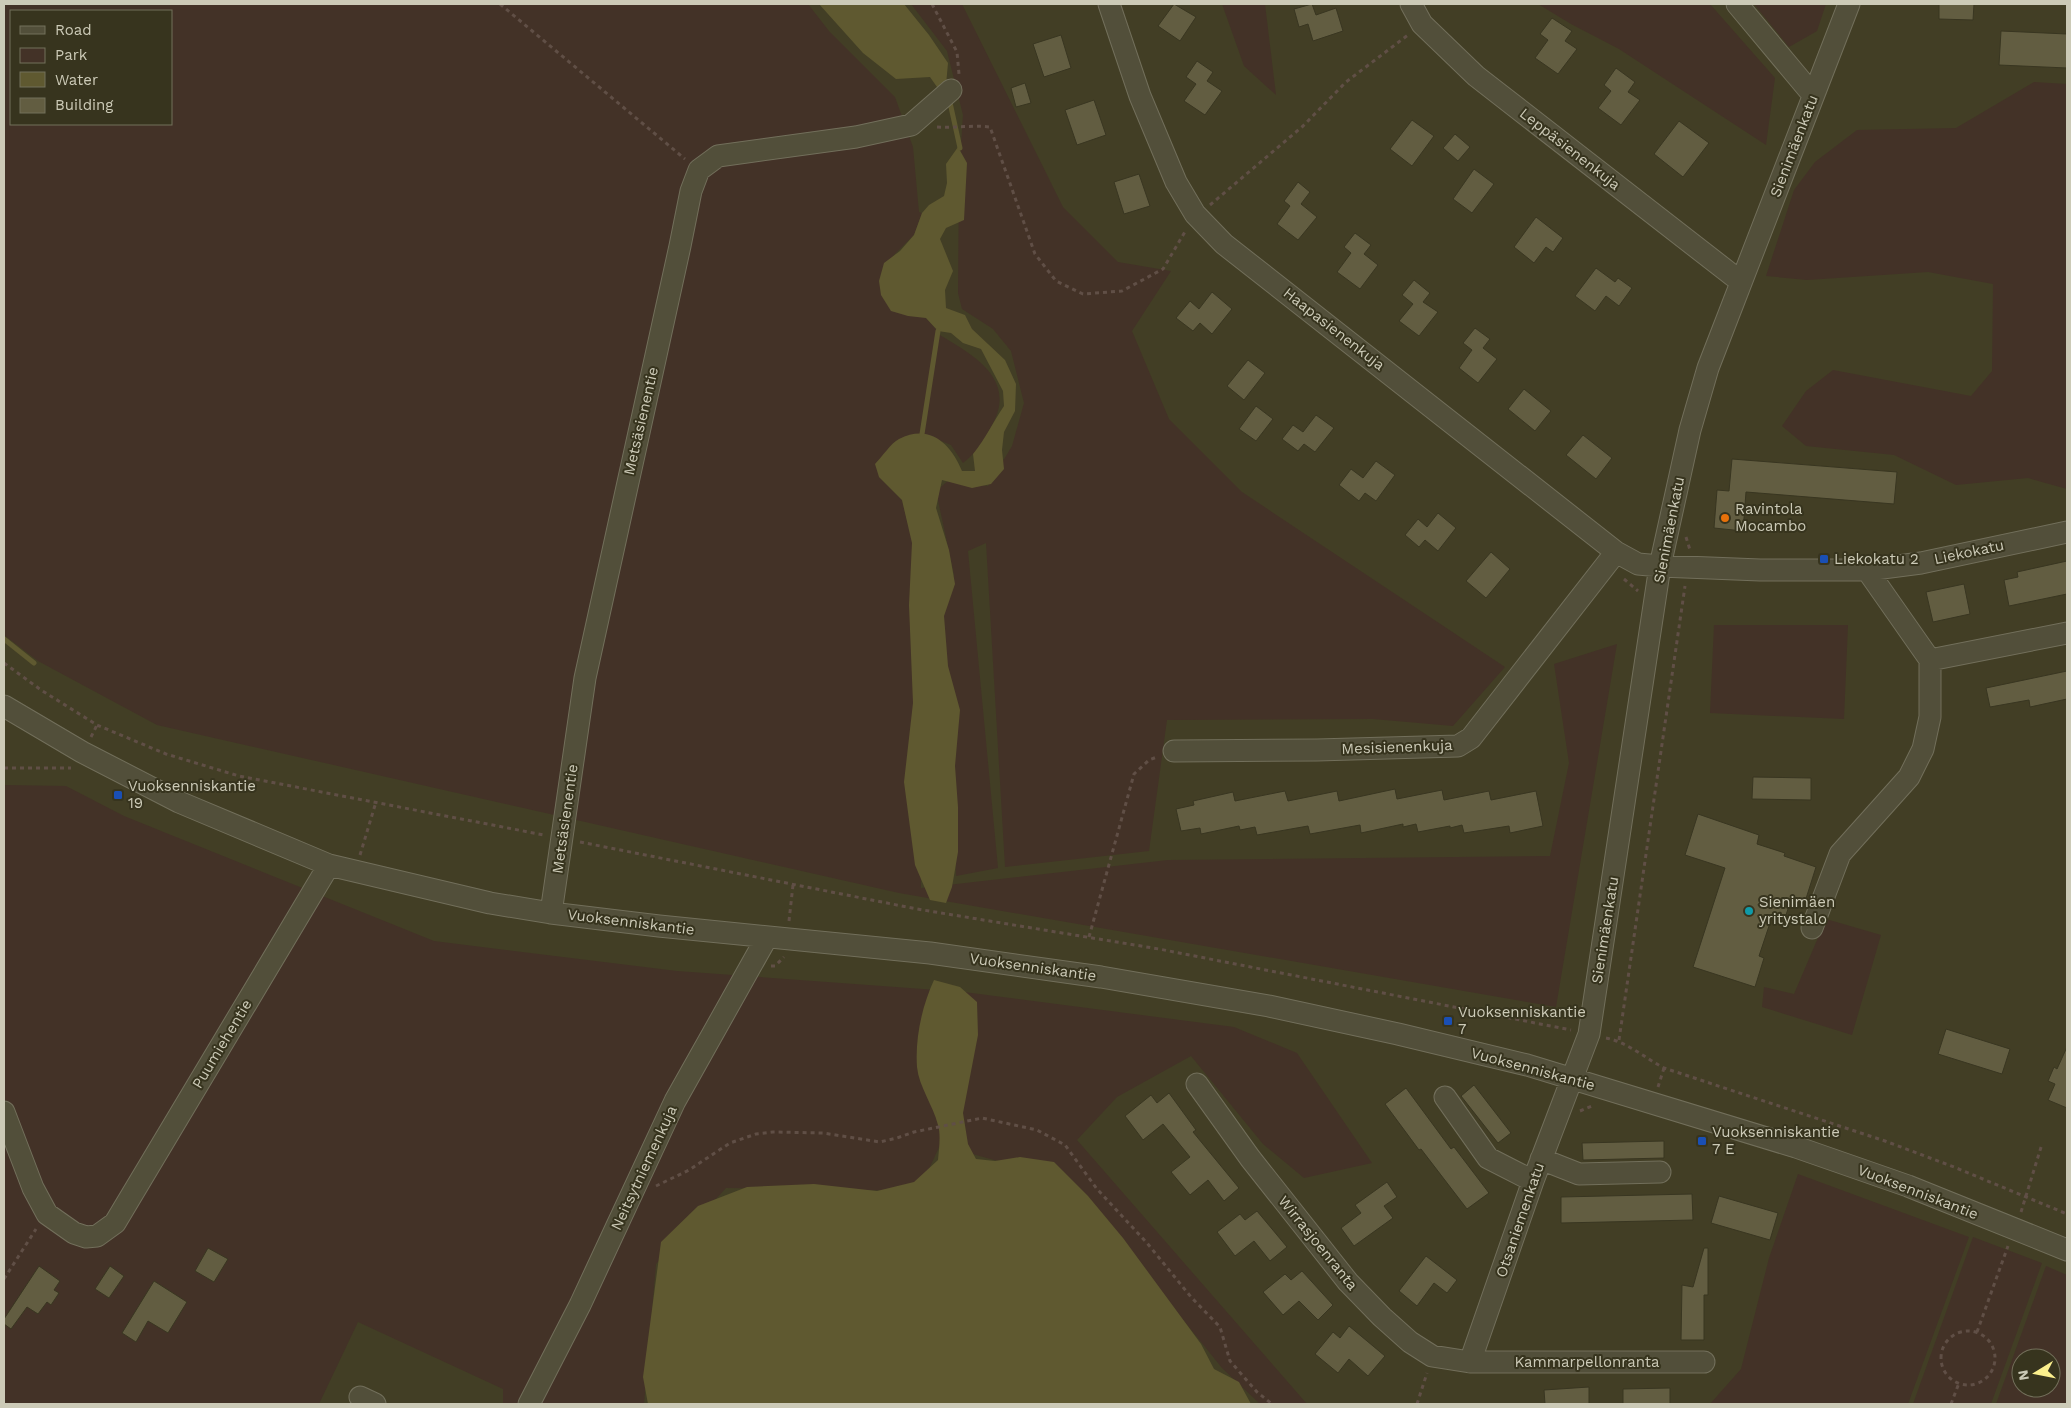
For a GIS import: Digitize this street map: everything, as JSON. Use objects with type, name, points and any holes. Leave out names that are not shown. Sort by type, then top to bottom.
[{"type":"street","name":"Haapasienenkuja","points":[[1109,4],[1140,96],[1176,182],[1196,215],[1224,244],[1616,552],[1638,564],[1660,566]]},
{"type":"street","name":"Leppäsienenkuja","points":[[1411,4],[1422,24],[1476,76],[1741,282]]},
{"type":"street","points":[[1737,4],[1813,95]]},
{"type":"street","name":"Sienimäenkatu","points":[[1571,1078],[1589,1034],[1660,566],[1690,430],[1708,368],[1849,4]]},
{"type":"street","points":[[699,170],[718,156],[856,136],[911,125],[951,90]]},
{"type":"street","name":"Metsäsienentie","points":[[551,913],[585,678],[691,191],[699,170]]},
{"type":"street","name":"Liekokatu","points":[[1660,566],[1689,559],[1760,570],[1868,570],[1920,563],[2067,532]]},
{"type":"street","name":"Mesisienenkuja","points":[[1174,751],[1317,750],[1458,746],[1471,738],[1616,552]]},
{"type":"street","points":[[1812,928],[1840,854],[1909,777],[1923,749],[1930,718],[1930,660],[1868,570]]},
{"type":"street","points":[[1930,660],[2067,633]]},
{"type":"street","name":"Vuoksenniskantie","points":[[4,706],[82,752],[179,802],[329,865],[490,902],[551,913],[659,926],[930,953],[1082,974],[1270,1006],[1518,1062],[1571,1078],[1796,1147],[1908,1186],[2067,1250]]},
{"type":"street","name":"Puumiehentie","points":[[47,1214],[74,1234],[86,1237],[97,1236],[115,1223],[329,865]]},
{"type":"street","name":"Neitsytniemenkuja","points":[[529,1404],[580,1306],[675,1100],[767,937]]},
{"type":"street","name":"Otsaniemenkatu","points":[[1470,1362],[1571,1078]]},
{"type":"street","name":"Wirrasjoenranta","points":[[1197,1084],[1250,1158],[1348,1282],[1382,1317],[1410,1342],[1432,1356],[1470,1362]]},
{"type":"street","points":[[1445,1098],[1488,1158],[1533,1181]]},
{"type":"street","points":[[4,1112],[33,1188],[47,1214]]},
{"type":"street","points":[[1541,1159],[1579,1174],[1660,1172]]},
{"type":"street","name":"Kammarpellonranta","points":[[1470,1362],[1704,1362]]},
{"type":"path","points":[[500,4],[699,170]]},
{"type":"path","points":[[932,4],[957,52],[959,77],[951,90]]},
{"type":"path","points":[[911,125],[956,128],[973,125],[990,127],[1035,254],[1056,281],[1083,294],[1122,291],[1163,269],[1196,215],[1303,126],[1346,82],[1422,24]]},
{"type":"path","points":[[1619,1040],[1689,559]]},
{"type":"path","points":[[4,663],[41,690],[97,725],[166,754],[239,776],[917,909],[1089,937],[1619,1040],[1646,1059],[1664,1068],[1885,1140],[2067,1214]]},
{"type":"path","points":[[1089,937],[1134,774],[1149,760],[1174,751]]},
{"type":"path","points":[[629,1200],[689,1170],[730,1143],[756,1134],[773,1132],[823,1133],[880,1142],[929,1128],[982,1118],[1037,1130],[1065,1145],[1097,1189],[1147,1243],[1191,1297],[1220,1327],[1230,1362],[1257,1392],[1272,1404]]},
{"type":"path","points":[[2019,1216],[2042,1144]]},
{"type":"path","points":[[4,1278],[47,1214]]},
{"type":"path","points":[[1977,1332],[2006,1252]]},
{"type":"path","points":[[1958,1332],[1977,1332],[1990,1343],[1994,1350],[1993,1367],[1983,1381],[1966,1385],[1958,1383],[1950,1379],[1944,1371],[1941,1362],[1944,1344],[1958,1332]]},
{"type":"path","points":[[1417,1404],[1432,1356]]},
{"type":"path","points":[[1951,1404],[1958,1383]]},
{"type":"green space","points":[[4,4],[808,4],[829,31],[895,97],[913,147],[919,212],[922,213],[914,235],[892,257],[923,315],[938,331],[938,334],[978,360],[988,370],[996,382],[999,395],[998,410],[991,427],[972,455],[963,463],[951,445],[922,433],[897,441],[879,477],[902,500],[907,521],[914,537],[918,582],[921,888],[1168,860],[1550,856],[1569,763],[1554,664],[1617,644],[1556,1007],[899,893],[157,725],[38,661],[4,635]]},
{"type":"green space","points":[[911,4],[962,4],[1063,207],[1118,262],[1171,271],[1132,331],[1169,419],[1242,492],[1505,667],[1453,726],[1373,719],[1167,720],[1149,851],[1005,867],[986,543],[968,551],[998,868],[956,876],[953,750],[938,655],[946,591],[954,575],[936,491],[949,480],[988,486],[1012,446],[1024,403],[1011,351],[993,329],[962,309],[958,293],[959,174],[963,115],[947,51]]},
{"type":"green space","points":[[1222,4],[1265,4],[1276,95],[1244,66]]},
{"type":"green space","points":[[1538,4],[1710,4],[1775,78],[1766,145],[1619,49]]},
{"type":"green space","points":[[1754,4],[1826,4],[1817,31],[1789,47]]},
{"type":"green space","points":[[2034,82],[2067,84],[2067,489],[2028,478],[1956,485],[1894,455],[1806,446],[1782,426],[1806,391],[1833,370],[1971,396],[1992,371],[1993,284],[1928,272],[1807,280],[1766,276],[1794,190],[1815,162],[1857,130],[1956,128]]},
{"type":"green space","points":[[1714,625],[1848,625],[1844,719],[1710,713]]},
{"type":"green space","points":[[4,785],[66,786],[124,816],[434,941],[677,971],[964,992],[1234,1027],[1297,1053],[1372,1163],[1304,1178],[1263,1144],[1191,1056],[1117,1097],[1077,1140],[1307,1404],[1260,1404],[1222,1368],[1063,1171],[994,1160],[940,1145],[919,1191],[726,1188],[656,1264],[644,1404],[503,1404],[503,1389],[358,1322],[319,1404],[4,1404]]},
{"type":"green space","points":[[1826,919],[1881,935],[1852,1035],[1762,1007],[1764,987],[1794,994]]},
{"type":"green space","points":[[1798,1174],[1969,1237],[1908,1404],[1710,1404],[1741,1369],[1769,1258]]},
{"type":"green space","points":[[1973,1237],[2042,1263],[1991,1404],[1913,1404]]},
{"type":"green space","points":[[2046,1266],[2067,1275],[2067,1404],[1996,1404],[2011,1363],[2011,1398],[2061,1398],[2061,1348],[2016,1348]]},
{"type":"water","points":[[819,4],[904,4],[929,35],[948,63],[946,85],[937,87],[930,77],[896,79],[863,53]]},
{"type":"water","points":[[958,147],[967,163],[964,220],[946,228],[940,239],[953,271],[945,290],[946,308],[965,315],[972,329],[1005,360],[1016,384],[1015,411],[1004,432],[1002,450],[1004,469],[991,484],[972,488],[942,480],[936,508],[949,550],[955,584],[944,616],[948,666],[960,710],[955,766],[958,807],[958,852],[952,887],[946,903],[930,900],[915,865],[904,782],[913,703],[909,605],[912,543],[902,500],[879,477],[875,464],[896,441],[920,433],[930,435],[945,445],[952,452],[962,471],[975,471],[973,454],[1004,406],[1003,391],[981,349],[963,343],[951,333],[938,331],[926,318],[908,316],[891,311],[881,295],[879,281],[884,263],[900,251],[914,235],[922,213],[929,205],[944,196],[947,183],[946,164]]},
{"type":"water","points":[[934,980],[960,987],[977,1002],[978,1035],[963,1113],[968,1144],[976,1159],[995,1161],[1020,1157],[1054,1162],[1088,1196],[1123,1238],[1201,1344],[1214,1369],[1239,1382],[1251,1404],[648,1404],[643,1377],[661,1242],[698,1206],[747,1187],[814,1184],[877,1191],[914,1182],[938,1160],[939,1129],[920,1082],[917,1067],[920,1022]]},
{"type":"building","points":[[1174,4],[1196,17],[1180,41],[1158,26]]},
{"type":"building","points":[[1312,4],[1316,15],[1336,8],[1343,31],[1313,41],[1308,24],[1299,27],[1294,9]]},
{"type":"building","points":[[1939,4],[1974,4],[1973,20],[1939,19]]},
{"type":"building","points":[[1552,18],[1572,31],[1565,41],[1577,49],[1558,74],[1535,58],[1548,40],[1540,34]]},
{"type":"building","points":[[2001,31],[2067,34],[2067,68],[1999,65]]},
{"type":"building","points":[[1061,35],[1071,68],[1044,77],[1033,44]]},
{"type":"building","points":[[1197,61],[1213,72],[1207,81],[1222,91],[1205,115],[1184,101],[1196,84],[1186,77]]},
{"type":"building","points":[[1616,68],[1635,82],[1628,92],[1640,100],[1621,125],[1598,108],[1611,91],[1604,85]]},
{"type":"building","points":[[1025,83],[1031,103],[1016,107],[1011,88]]},
{"type":"building","points":[[1094,100],[1106,135],[1077,145],[1065,110]]},
{"type":"building","points":[[1412,120],[1434,136],[1412,166],[1390,149]]},
{"type":"building","points":[[1679,121],[1709,143],[1683,177],[1654,154]]},
{"type":"building","points":[[1455,134],[1470,147],[1458,161],[1443,148]]},
{"type":"building","points":[[1474,169],[1494,184],[1472,213],[1453,199]]},
{"type":"building","points":[[1139,174],[1150,206],[1124,214],[1114,182]]},
{"type":"building","points":[[1298,182],[1310,192],[1301,204],[1317,217],[1298,240],[1277,224],[1290,206],[1284,201]]},
{"type":"building","points":[[1536,217],[1563,238],[1553,252],[1546,247],[1534,263],[1514,247]]},
{"type":"building","points":[[1355,233],[1371,245],[1364,254],[1378,265],[1360,289],[1337,272],[1351,253],[1344,247]]},
{"type":"building","points":[[1596,268],[1615,282],[1618,278],[1632,288],[1619,306],[1606,296],[1595,311],[1575,296]]},
{"type":"building","points":[[1414,280],[1430,293],[1423,302],[1438,312],[1419,336],[1399,321],[1413,304],[1402,295]]},
{"type":"building","points":[[1212,292],[1232,309],[1212,334],[1200,323],[1193,331],[1176,318],[1190,301],[1199,309]]},
{"type":"building","points":[[1475,328],[1490,339],[1483,348],[1497,359],[1478,383],[1459,368],[1472,350],[1463,343]]},
{"type":"building","points":[[1248,360],[1265,373],[1244,400],[1227,386]]},
{"type":"building","points":[[1524,389],[1551,411],[1535,431],[1508,409]]},
{"type":"building","points":[[1256,406],[1273,419],[1256,441],[1239,429]]},
{"type":"building","points":[[1316,415],[1334,428],[1315,452],[1304,444],[1298,451],[1282,439],[1293,425],[1303,432]]},
{"type":"building","points":[[1583,435],[1612,458],[1596,479],[1566,455]]},
{"type":"building","points":[[1732,459],[1897,472],[1894,504],[1746,492],[1743,531],[1714,528],[1717,490],[1729,491]]},
{"type":"building","points":[[1376,461],[1395,475],[1376,501],[1365,493],[1359,501],[1339,485],[1351,469],[1363,478]]},
{"type":"building","points":[[1438,513],[1456,528],[1438,551],[1425,540],[1419,547],[1405,535],[1418,519],[1427,527]]},
{"type":"building","points":[[1491,552],[1510,569],[1486,598],[1466,581]]},
{"type":"building","points":[[2067,561],[2067,594],[2009,606],[2004,580],[2018,577],[2017,572]]},
{"type":"building","points":[[1964,584],[1970,614],[1933,622],[1926,592]]},
{"type":"building","points":[[2067,671],[2067,699],[2030,707],[2029,700],[1990,707],[1986,688]]},
{"type":"building","points":[[1753,777],[1811,778],[1811,800],[1752,799]]},
{"type":"building","points":[[1395,789],[1397,799],[1442,790],[1444,800],[1489,791],[1491,800],[1536,791],[1543,826],[1510,833],[1509,826],[1464,833],[1462,825],[1418,832],[1416,824],[1403,827],[1403,824],[1361,833],[1360,825],[1310,834],[1308,826],[1257,835],[1255,827],[1240,830],[1239,826],[1201,834],[1200,828],[1181,831],[1176,809],[1194,805],[1193,801],[1233,792],[1235,801],[1285,791],[1288,801],[1337,791],[1339,801]]},
{"type":"building","name":"Sienimäen yritystalo","points":[[1698,814],[1759,835],[1757,844],[1785,853],[1784,856],[1816,867],[1804,905],[1791,900],[1785,918],[1773,914],[1759,956],[1764,958],[1755,987],[1693,967],[1725,868],[1685,855]]},
{"type":"building","points":[[1946,1029],[2010,1049],[2002,1074],[1938,1054]]},
{"type":"building","points":[[2067,1047],[2067,1108],[2048,1100],[2055,1084],[2048,1081],[2054,1067],[2057,1069]]},
{"type":"building","points":[[1474,1085],[1511,1133],[1498,1143],[1461,1096]]},
{"type":"building","points":[[1406,1088],[1451,1149],[1454,1147],[1489,1193],[1467,1209],[1421,1149],[1419,1150],[1385,1104]]},
{"type":"building","points":[[1169,1093],[1196,1130],[1193,1132],[1239,1188],[1224,1201],[1208,1180],[1190,1195],[1171,1172],[1190,1157],[1163,1124],[1143,1140],[1125,1116],[1151,1095],[1157,1103]]},
{"type":"building","points":[[1664,1141],[1664,1158],[1583,1160],[1582,1143]]},
{"type":"building","points":[[1387,1182],[1397,1197],[1384,1206],[1393,1218],[1354,1246],[1341,1228],[1361,1213],[1355,1205]]},
{"type":"building","points":[[1692,1194],[1693,1220],[1561,1223],[1561,1197]]},
{"type":"building","points":[[1719,1196],[1778,1213],[1770,1240],[1711,1223]]},
{"type":"building","points":[[1257,1211],[1287,1247],[1270,1261],[1254,1241],[1235,1256],[1217,1232],[1240,1214],[1245,1220]]},
{"type":"building","points":[[208,1248],[228,1259],[214,1282],[195,1271]]},
{"type":"building","points":[[1704,1248],[1708,1248],[1708,1295],[1704,1295],[1704,1340],[1681,1340],[1682,1285],[1693,1287]]},
{"type":"building","points":[[1426,1256],[1457,1280],[1447,1293],[1434,1283],[1417,1306],[1399,1291]]},
{"type":"building","points":[[39,1266],[60,1281],[54,1290],[59,1293],[51,1305],[47,1302],[38,1314],[27,1307],[11,1329],[4,1324],[4,1319]]},
{"type":"building","points":[[110,1266],[124,1276],[109,1298],[95,1289]]},
{"type":"building","points":[[1302,1271],[1333,1305],[1318,1320],[1299,1301],[1283,1315],[1263,1292],[1285,1274],[1291,1280]]},
{"type":"building","points":[[154,1281],[187,1302],[168,1333],[148,1321],[136,1342],[122,1333]]},
{"type":"building","points":[[1349,1326],[1385,1356],[1368,1376],[1349,1359],[1338,1373],[1315,1354],[1333,1332],[1340,1338]]},
{"type":"building","points":[[1589,1387],[1589,1404],[1545,1404],[1544,1390]]},
{"type":"building","points":[[1670,1388],[1670,1404],[1623,1404],[1623,1389]]},
{"type":"waterway","points":[[949,98],[960,148]]},
{"type":"waterway","points":[[922,434],[938,331]]},
{"type":"waterway","points":[[4,639],[34,663]]},
{"type":"place","name":"Ravintola Mocambo","points":[[1725,518]]},
{"type":"place","name":"Liekokatu 2","points":[[1824,559]]},
{"type":"place","name":"Vuoksenniskantie 19","points":[[118,795]]},
{"type":"place","name":"Sienimäen yritystalo","points":[[1749,911]]},
{"type":"place","name":"Vuoksenniskantie 7","points":[[1448,1021]]},
{"type":"place","name":"Vuoksenniskantie 7 E","points":[[1702,1141]]}]
